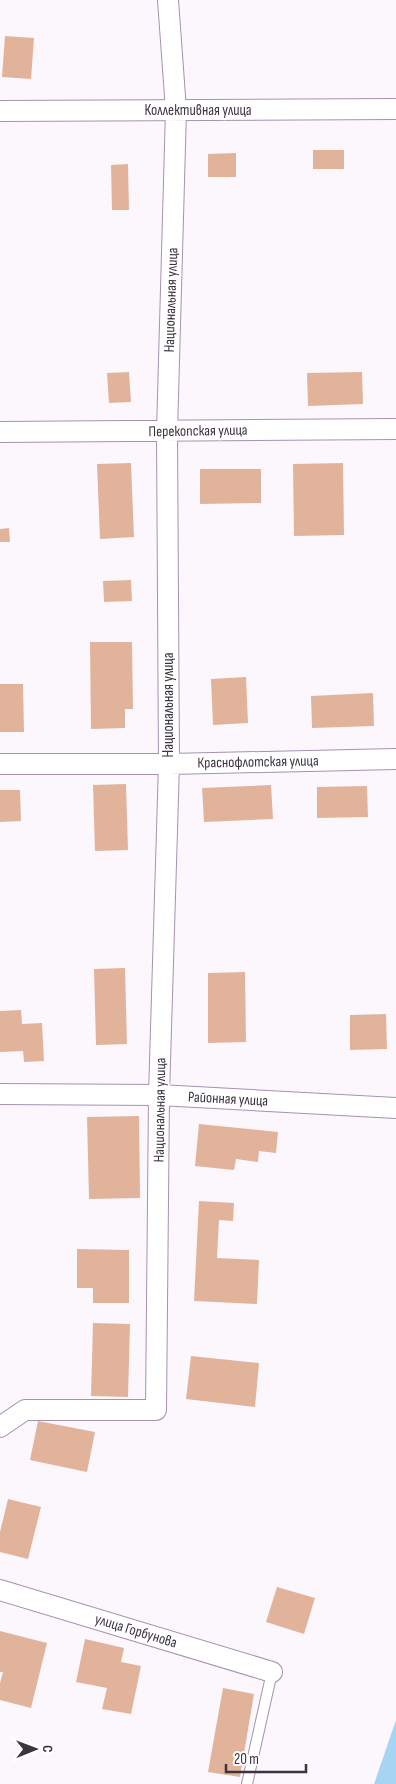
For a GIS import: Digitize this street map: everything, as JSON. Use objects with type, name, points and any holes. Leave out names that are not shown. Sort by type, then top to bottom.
[{"type":"street","name":"Национальная улица","points":[[0,1427],[25,1410],[156,1410],[159,1095],[169,764],[167,432],[176,110],[168,0]]},
{"type":"street","name":"Коллективная улица","points":[[0,111],[396,109]]},
{"type":"street","name":"Перекопская улица","points":[[0,432],[396,429]]},
{"type":"street","name":"Краснофлотская улица","points":[[0,764],[169,764],[396,758]]},
{"type":"street","name":"Районная улица","points":[[0,1094],[159,1095],[396,1108]]},
{"type":"street","name":"улица Горбунова","points":[[0,1590],[272,1672]]},
{"type":"lane","points":[[247,1784],[272,1672]]},
{"type":"water","points":[[396,1720],[396,1784],[374,1784]]},
{"type":"building","points":[[5,36],[34,38],[31,79],[2,77]]},
{"type":"building","points":[[313,150],[344,150],[344,169],[313,169]]},
{"type":"building","points":[[236,153],[236,177],[208,177],[208,154]]},
{"type":"building","points":[[128,164],[129,210],[112,210],[111,165]]},
{"type":"building","points":[[129,372],[131,402],[109,403],[107,373]]},
{"type":"building","points":[[362,372],[363,404],[308,406],[307,373]]},
{"type":"building","points":[[131,463],[134,537],[100,539],[97,464]]},
{"type":"building","points":[[343,463],[344,535],[294,536],[293,464]]},
{"type":"building","points":[[200,469],[261,469],[261,503],[200,504]]},
{"type":"building","points":[[9,528],[10,542],[0,542],[0,529]]},
{"type":"building","points":[[131,580],[132,601],[104,602],[103,581]]},
{"type":"building","points":[[90,642],[132,642],[133,709],[125,709],[125,728],[91,729]]},
{"type":"building","points":[[246,677],[248,723],[213,725],[211,679]]},
{"type":"building","points":[[0,684],[23,684],[24,732],[0,732]]},
{"type":"building","points":[[373,693],[374,726],[312,728],[311,696]]},
{"type":"building","points":[[126,784],[128,850],[95,851],[93,785]]},
{"type":"building","points":[[271,785],[273,819],[204,822],[202,788]]},
{"type":"building","points":[[367,786],[368,817],[317,818],[317,787]]},
{"type":"building","points":[[0,790],[20,790],[21,821],[0,822]]},
{"type":"building","points":[[125,968],[127,1044],[96,1045],[94,969]]},
{"type":"building","points":[[245,972],[246,1042],[208,1043],[208,973]]},
{"type":"building","points":[[21,1010],[22,1024],[42,1023],[44,1061],[24,1062],[23,1051],[0,1052],[0,1011]]},
{"type":"building","points":[[386,1014],[387,1049],[350,1050],[350,1015]]},
{"type":"building","points":[[139,1116],[140,1198],[89,1199],[87,1117]]},
{"type":"building","points":[[199,1124],[278,1132],[276,1153],[259,1151],[258,1162],[236,1159],[234,1170],[195,1166]]},
{"type":"building","points":[[199,1201],[234,1203],[233,1221],[219,1220],[217,1258],[259,1260],[257,1304],[194,1301]]},
{"type":"building","points":[[77,1249],[129,1250],[129,1303],[93,1303],[93,1288],[77,1288]]},
{"type":"building","points":[[93,1323],[130,1324],[128,1397],[91,1396]]},
{"type":"building","points":[[191,1356],[259,1363],[255,1407],[186,1399]]},
{"type":"building","points":[[38,1421],[95,1432],[87,1472],[30,1460]]},
{"type":"building","points":[[8,1499],[41,1507],[28,1559],[0,1552],[0,1532]]},
{"type":"building","points":[[277,1587],[315,1598],[304,1634],[266,1622]]},
{"type":"building","points":[[0,1631],[47,1643],[31,1708],[0,1700],[0,1683],[3,1672],[0,1672]]},
{"type":"building","points":[[85,1639],[124,1648],[121,1662],[141,1666],[131,1714],[102,1709],[107,1688],[76,1682]]},
{"type":"building","points":[[223,1688],[254,1694],[240,1777],[208,1772]]}]
